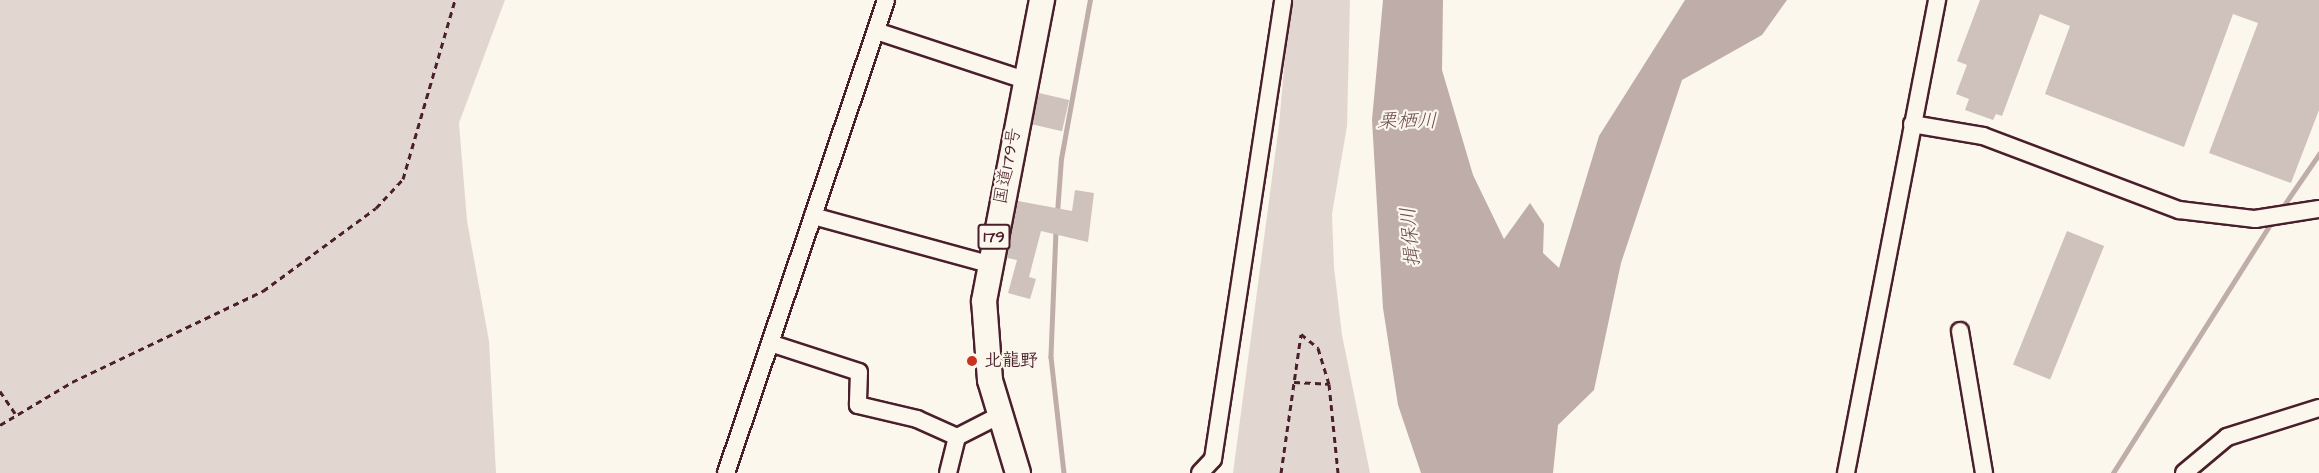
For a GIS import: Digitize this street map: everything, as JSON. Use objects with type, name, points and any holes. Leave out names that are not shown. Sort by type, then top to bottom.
[{"type":"highway","name":"国道179号","points":[[1018,473],[998,416],[984,327],[989,264],[1042,0]]},
{"type":"street","points":[[726,473],[773,344],[813,216],[886,0]]},
{"type":"street","points":[[1200,473],[1215,448],[1283,0]]},
{"type":"street","points":[[1846,473],[1937,0]]},
{"type":"street","points":[[876,31],[1025,80]]},
{"type":"street","points":[[1912,124],[1983,136],[2179,210],[2255,219],[2319,209]]},
{"type":"street","points":[[813,216],[989,264]]},
{"type":"street","points":[[1960,331],[1984,473]]},
{"type":"street","points":[[773,344],[859,372],[858,405],[917,419],[957,437]]},
{"type":"street","points":[[2184,473],[2227,437],[2319,408]]},
{"type":"street","points":[[948,473],[957,437],[998,416]]},
{"type":"path","points":[[0,424],[15,413],[263,291],[376,208],[403,179],[455,0]]},
{"type":"path","points":[[1281,473],[1301,334],[1318,348],[1329,384],[1338,473]]},
{"type":"path","points":[[1294,382],[1329,384]]},
{"type":"path","points":[[0,391],[15,413]]},
{"type":"shaded area","points":[[0,0],[505,0],[459,123],[467,221],[489,341],[496,473],[0,473]]},
{"type":"shaded area","points":[[1290,0],[1350,0],[1347,126],[1332,214],[1334,267],[1342,335],[1370,473],[1233,473],[1279,125]]},
{"type":"water","points":[[1383,0],[1443,0],[1442,70],[1473,175],[1504,239],[1530,203],[1544,224],[1543,253],[1559,268],[1599,136],[1685,0],[1787,0],[1762,35],[1682,80],[1621,263],[1594,390],[1558,425],[1553,473],[1421,473],[1398,405],[1383,308],[1372,120]]},
{"type":"building","points":[[1980,0],[2319,0],[2319,110],[2291,183],[2209,153],[2258,23],[2233,14],[2184,147],[2045,94],[2070,26],[2040,14],[2002,116],[1996,114],[1993,120],[1965,110],[1969,99],[1956,94],[1967,65],[1957,61]]},
{"type":"building","points":[[1039,93],[1069,100],[1062,131],[1032,124]]},
{"type":"building","points":[[1075,190],[1094,193],[1088,242],[1041,231],[1029,277],[1036,279],[1030,299],[1008,293],[1017,260],[1007,258],[1018,201],[1072,211]]},
{"type":"building","points":[[2067,231],[2104,246],[2050,379],[2013,365]]},
{"type":"waterway","points":[[1057,213],[1061,159],[1090,0]]},
{"type":"waterway","points":[[2280,211],[2319,154]]},
{"type":"waterway","points":[[2113,473],[2273,220]]},
{"type":"waterway","points":[[1056,231],[1051,357],[1064,473]]},
{"type":"place","name":"北龍野","points":[[972,361]]},
{"type":"water label","name":"栗栖川","points":[[1407,121]]},
{"type":"water label","name":"揖保川","points":[[1411,237]]}]
